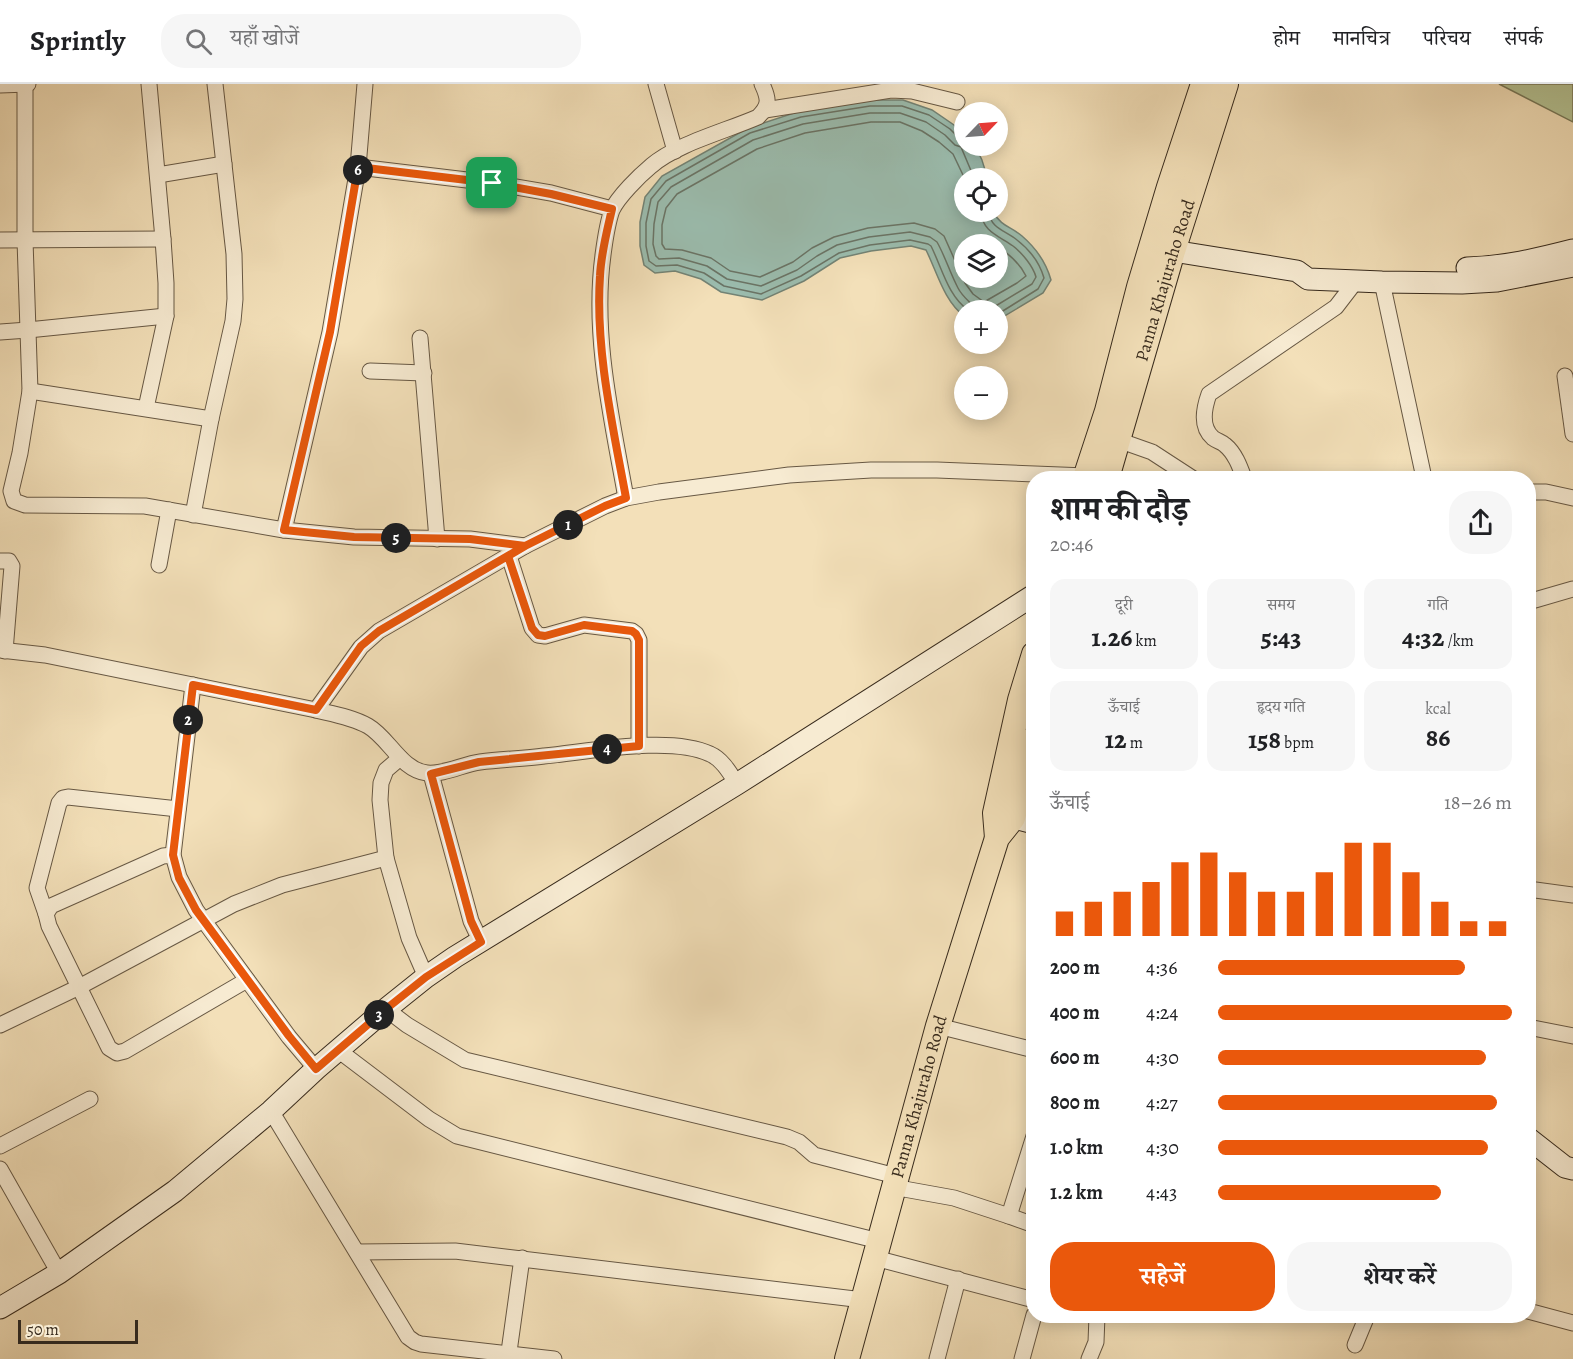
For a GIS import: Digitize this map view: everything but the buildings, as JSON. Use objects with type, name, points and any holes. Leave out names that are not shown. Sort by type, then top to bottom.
[{"type":"main road","name":"Panna Khajuraho Road","points":[[1094,471],[1139,287],[1163,247],[1168,187],[1203,84]]},
{"type":"main road","name":"Panna Khajuraho Road","points":[[1097,471],[1118,441],[1163,247],[1226,84]]},
{"type":"main road","points":[[1163,247],[1297,271],[1308,279],[1450,283],[1497,281],[1573,266]]},
{"type":"main road","points":[[1297,271],[1309,266],[1401,270],[1491,267],[1573,250]]},
{"type":"main road","points":[[0,1308],[59,1273],[175,1191],[271,1112],[316,1069],[426,977],[737,784],[1026,600]]},
{"type":"main road","name":"Panna Khajuraho Road","points":[[1014,818],[1020,700],[1026,680]]},
{"type":"main road","name":"Panna Khajuraho Road","points":[[847,1359],[938,1026],[997,838],[1014,818],[1026,770]]},
{"type":"main road","points":[[1536,1144],[1565,1167],[1573,1169]]},
{"type":"street","points":[[0,85],[27,84],[25,240],[30,391],[11,491],[14,501],[25,505],[145,506],[284,530],[354,537],[470,539],[525,546]]},
{"type":"street","points":[[146,408],[166,316],[163,239],[149,84]]},
{"type":"street","points":[[193,515],[211,418],[233,321],[235,299],[234,255],[215,84]]},
{"type":"street","points":[[284,530],[330,332],[358,167],[365,84]]},
{"type":"street","points":[[656,84],[675,151]]},
{"type":"street","points":[[626,498],[603,363],[599,313],[604,241],[612,209],[629,187],[652,165],[675,151],[758,117],[765,110],[767,99],[762,84]]},
{"type":"street","points":[[765,110],[891,90],[912,91],[957,102]]},
{"type":"street","points":[[158,175],[224,164]]},
{"type":"street","points":[[358,167],[492,183],[612,209]]},
{"type":"street","points":[[0,240],[163,239]]},
{"type":"street","points":[[1241,471],[1226,446],[1214,439],[1207,431],[1204,407],[1209,394],[1336,307],[1356,281]]},
{"type":"street","points":[[1382,282],[1422,471]]},
{"type":"street","points":[[0,332],[166,316]]},
{"type":"street","points":[[420,338],[437,539]]},
{"type":"street","points":[[370,372],[424,373]]},
{"type":"street","points":[[1565,376],[1573,434]]},
{"type":"street","points":[[30,391],[211,418]]},
{"type":"street","points":[[1118,441],[1152,452],[1181,471]]},
{"type":"street","points":[[316,710],[361,646],[379,631],[525,546],[626,498],[779,476],[871,470],[937,470],[1026,475]]},
{"type":"street","points":[[1536,492],[1573,498]]},
{"type":"street","points":[[159,565],[169,510]]},
{"type":"street","points":[[508,556],[532,628],[538,635],[545,636],[584,625],[632,631],[636,634],[639,640],[639,746]]},
{"type":"street","points":[[0,561],[9,561],[12,566],[3,650],[193,685],[350,718],[368,726],[380,735],[400,758],[418,772],[431,774],[479,762],[639,746],[680,747],[713,754],[722,762],[737,784]]},
{"type":"street","points":[[1536,600],[1573,589]]},
{"type":"street","points":[[193,685],[173,855],[179,878],[196,910],[316,1069]]},
{"type":"street","points":[[400,758],[386,770],[381,783],[380,800],[386,858],[409,938],[426,977]]},
{"type":"street","points":[[431,774],[471,921],[481,942]]},
{"type":"street","points":[[178,809],[63,798],[59,803],[37,888],[49,926],[109,1048],[117,1053],[125,1052],[247,980]]},
{"type":"street","points":[[46,914],[51,906],[163,856],[173,855]]},
{"type":"street","points":[[0,1025],[79,987],[234,904],[282,885],[386,858]]},
{"type":"street","points":[[1536,890],[1573,895]]},
{"type":"street","points":[[386,1009],[465,1060],[787,1137],[799,1142],[814,1155],[1026,1222]]},
{"type":"street","points":[[938,1026],[1026,1048]]},
{"type":"street","points":[[1536,1028],[1573,1036]]},
{"type":"street","points":[[338,1050],[429,1119],[458,1136],[877,1250],[957,1279],[1026,1298]]},
{"type":"street","points":[[0,1146],[90,1099]]},
{"type":"street","points":[[271,1112],[408,1338],[421,1344],[508,1356],[554,1359]]},
{"type":"street","points":[[1009,1216],[1026,1162]]},
{"type":"street","points":[[0,1169],[59,1273]]},
{"type":"street","points":[[357,1252],[455,1251],[863,1300]]},
{"type":"street","points":[[508,1356],[522,1258]]},
{"type":"street","points":[[937,1359],[957,1279]]},
{"type":"street","points":[[1536,1313],[1573,1323]]},
{"type":"street","points":[[1022,1359],[1032,1323]]},
{"type":"street","points":[[1089,1359],[1096,1342],[1097,1323]]},
{"type":"street","points":[[1355,1345],[1364,1323]]},
{"type":"green space","points":[[1499,84],[1573,84],[1573,122]]},
{"type":"water","points":[[869,100],[903,100],[932,110],[954,125],[954,156],[980,156],[984,165],[984,168],[954,168],[954,222],[1001,222],[1018,233],[1036,251],[1044,262],[1051,280],[1043,293],[1008,314],[1008,300],[954,300],[954,306],[926,250],[911,246],[840,258],[804,281],[762,300],[721,292],[701,279],[675,271],[655,273],[644,265],[640,246],[640,222],[645,197],[662,176],[748,128],[800,111]]},
{"type":"route","points":[[492,183],[358,167],[330,332],[284,530],[354,537],[470,539],[525,546],[508,556],[532,628],[538,635],[545,636],[584,625],[632,631],[636,634],[639,640],[639,746],[479,762],[431,774],[471,921],[481,942],[426,977],[316,1069],[196,910],[179,878],[173,855],[193,685],[316,710],[361,646],[379,631],[525,546],[626,498],[603,363],[599,313],[604,241],[612,209],[492,183]]}]
